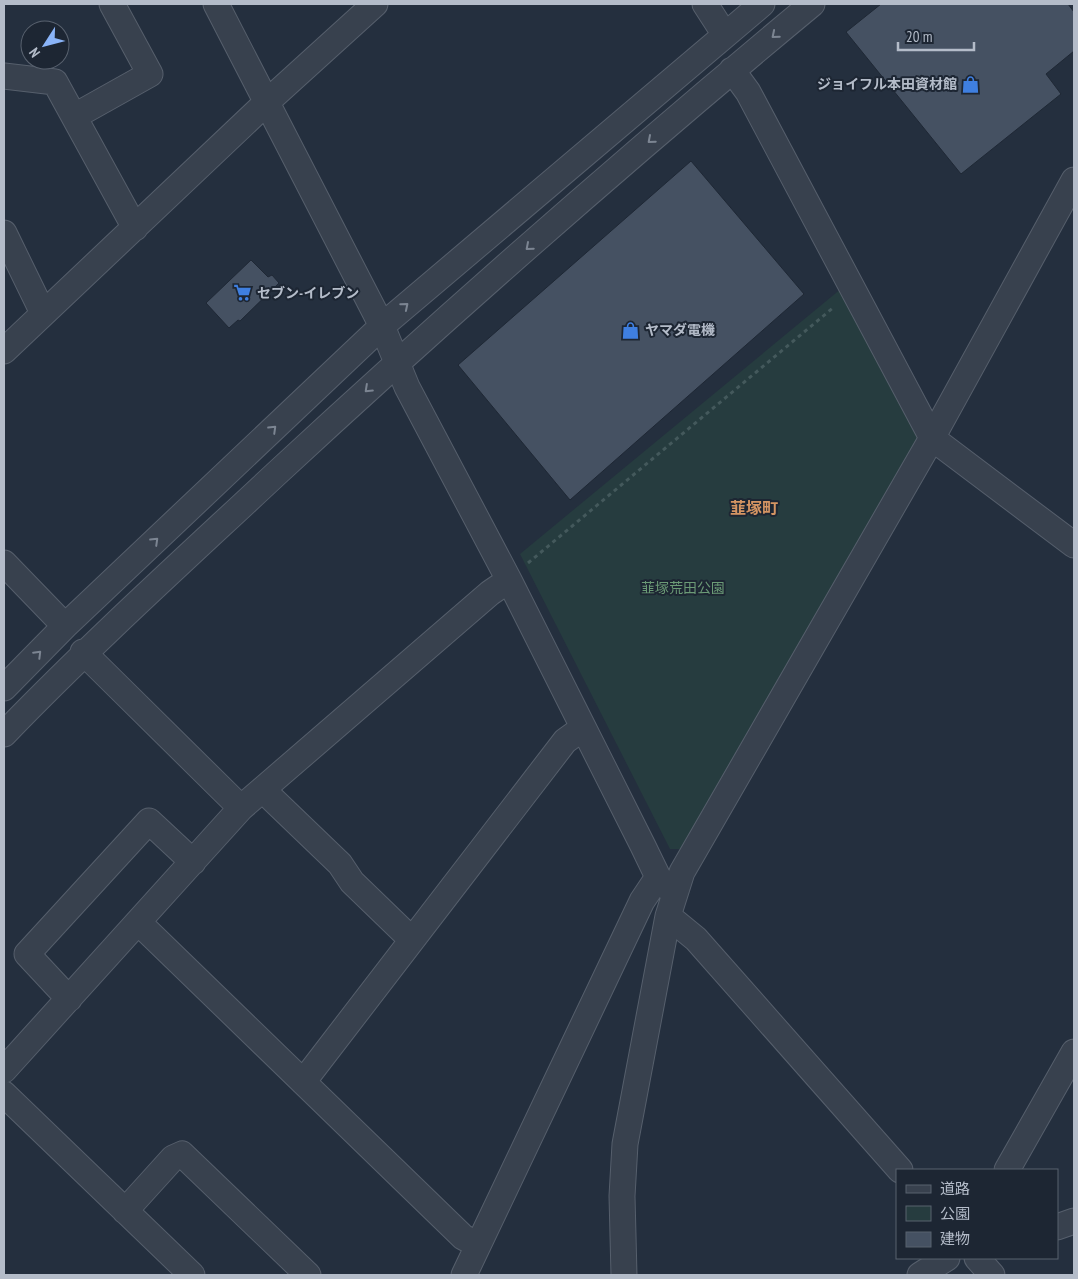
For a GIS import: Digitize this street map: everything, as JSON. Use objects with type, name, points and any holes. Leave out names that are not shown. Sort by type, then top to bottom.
[{"type":"street","points":[[75,116],[150,74],[112,4]]},
{"type":"street","points":[[216,4],[382,326],[407,387],[509,580],[667,896],[696,939],[899,1169]]},
{"type":"street","points":[[4,351],[267,102],[375,4]]},
{"type":"street","points":[[705,4],[725,35]]},
{"type":"street","points":[[4,688],[65,626],[382,326],[762,4]]},
{"type":"street","points":[[4,734],[83,652],[397,362],[732,70],[812,4]]},
{"type":"street","points":[[732,70],[748,92],[932,438],[1074,545]]},
{"type":"street","points":[[4,76],[55,82],[134,228]]},
{"type":"street","points":[[624,1275],[622,1196],[625,1144],[667,896],[932,438],[1074,180]]},
{"type":"street","points":[[4,233],[43,313]]},
{"type":"street","points":[[4,563],[65,626]]},
{"type":"street","points":[[4,1070],[241,808],[264,791],[490,593],[509,580]]},
{"type":"street","points":[[83,652],[241,808]]},
{"type":"street","points":[[303,1082],[565,741],[582,728]]},
{"type":"street","points":[[264,791],[340,864],[352,882],[412,940]]},
{"type":"street","points":[[69,999],[27,954],[149,821],[193,862]]},
{"type":"street","points":[[464,1275],[642,901],[667,896]]},
{"type":"street","points":[[138,922],[463,1237],[478,1245]]},
{"type":"street","points":[[1008,1169],[1074,1052]]},
{"type":"street","points":[[4,1094],[192,1275]]},
{"type":"street","points":[[125,1212],[173,1158],[182,1154],[308,1275]]},
{"type":"street","points":[[1058,1227],[1074,1221]]},
{"type":"street","points":[[920,1275],[945,1259]]},
{"type":"street","points":[[978,1259],[992,1275]]},
{"type":"path","points":[[509,580],[839,303]]},
{"type":"green space","name":"韮塚荒田公園","points":[[842,288],[921,438],[681,849],[670,849],[520,554]]},
{"type":"building","name":"ジョイフル本田資材館","points":[[881,4],[1068,4],[1074,12],[1074,51],[1046,74],[1061,94],[961,174],[846,32]]},
{"type":"building","name":"ヤマダ電機","points":[[691,161],[804,294],[570,500],[458,365]]},
{"type":"building","name":"セブン-イレブン","points":[[251,260],[268,277],[272,275],[279,283],[240,321],[238,320],[229,328],[206,303]]},
{"type":"place","name":"ジョイフル本田資材館","points":[[971,84]]},
{"type":"place","name":"セブン-イレブン","points":[[243,293]]},
{"type":"place","name":"ヤマダ電機","points":[[631,330]]},
{"type":"district","name":"韮塚町","points":[[754,508]]}]
